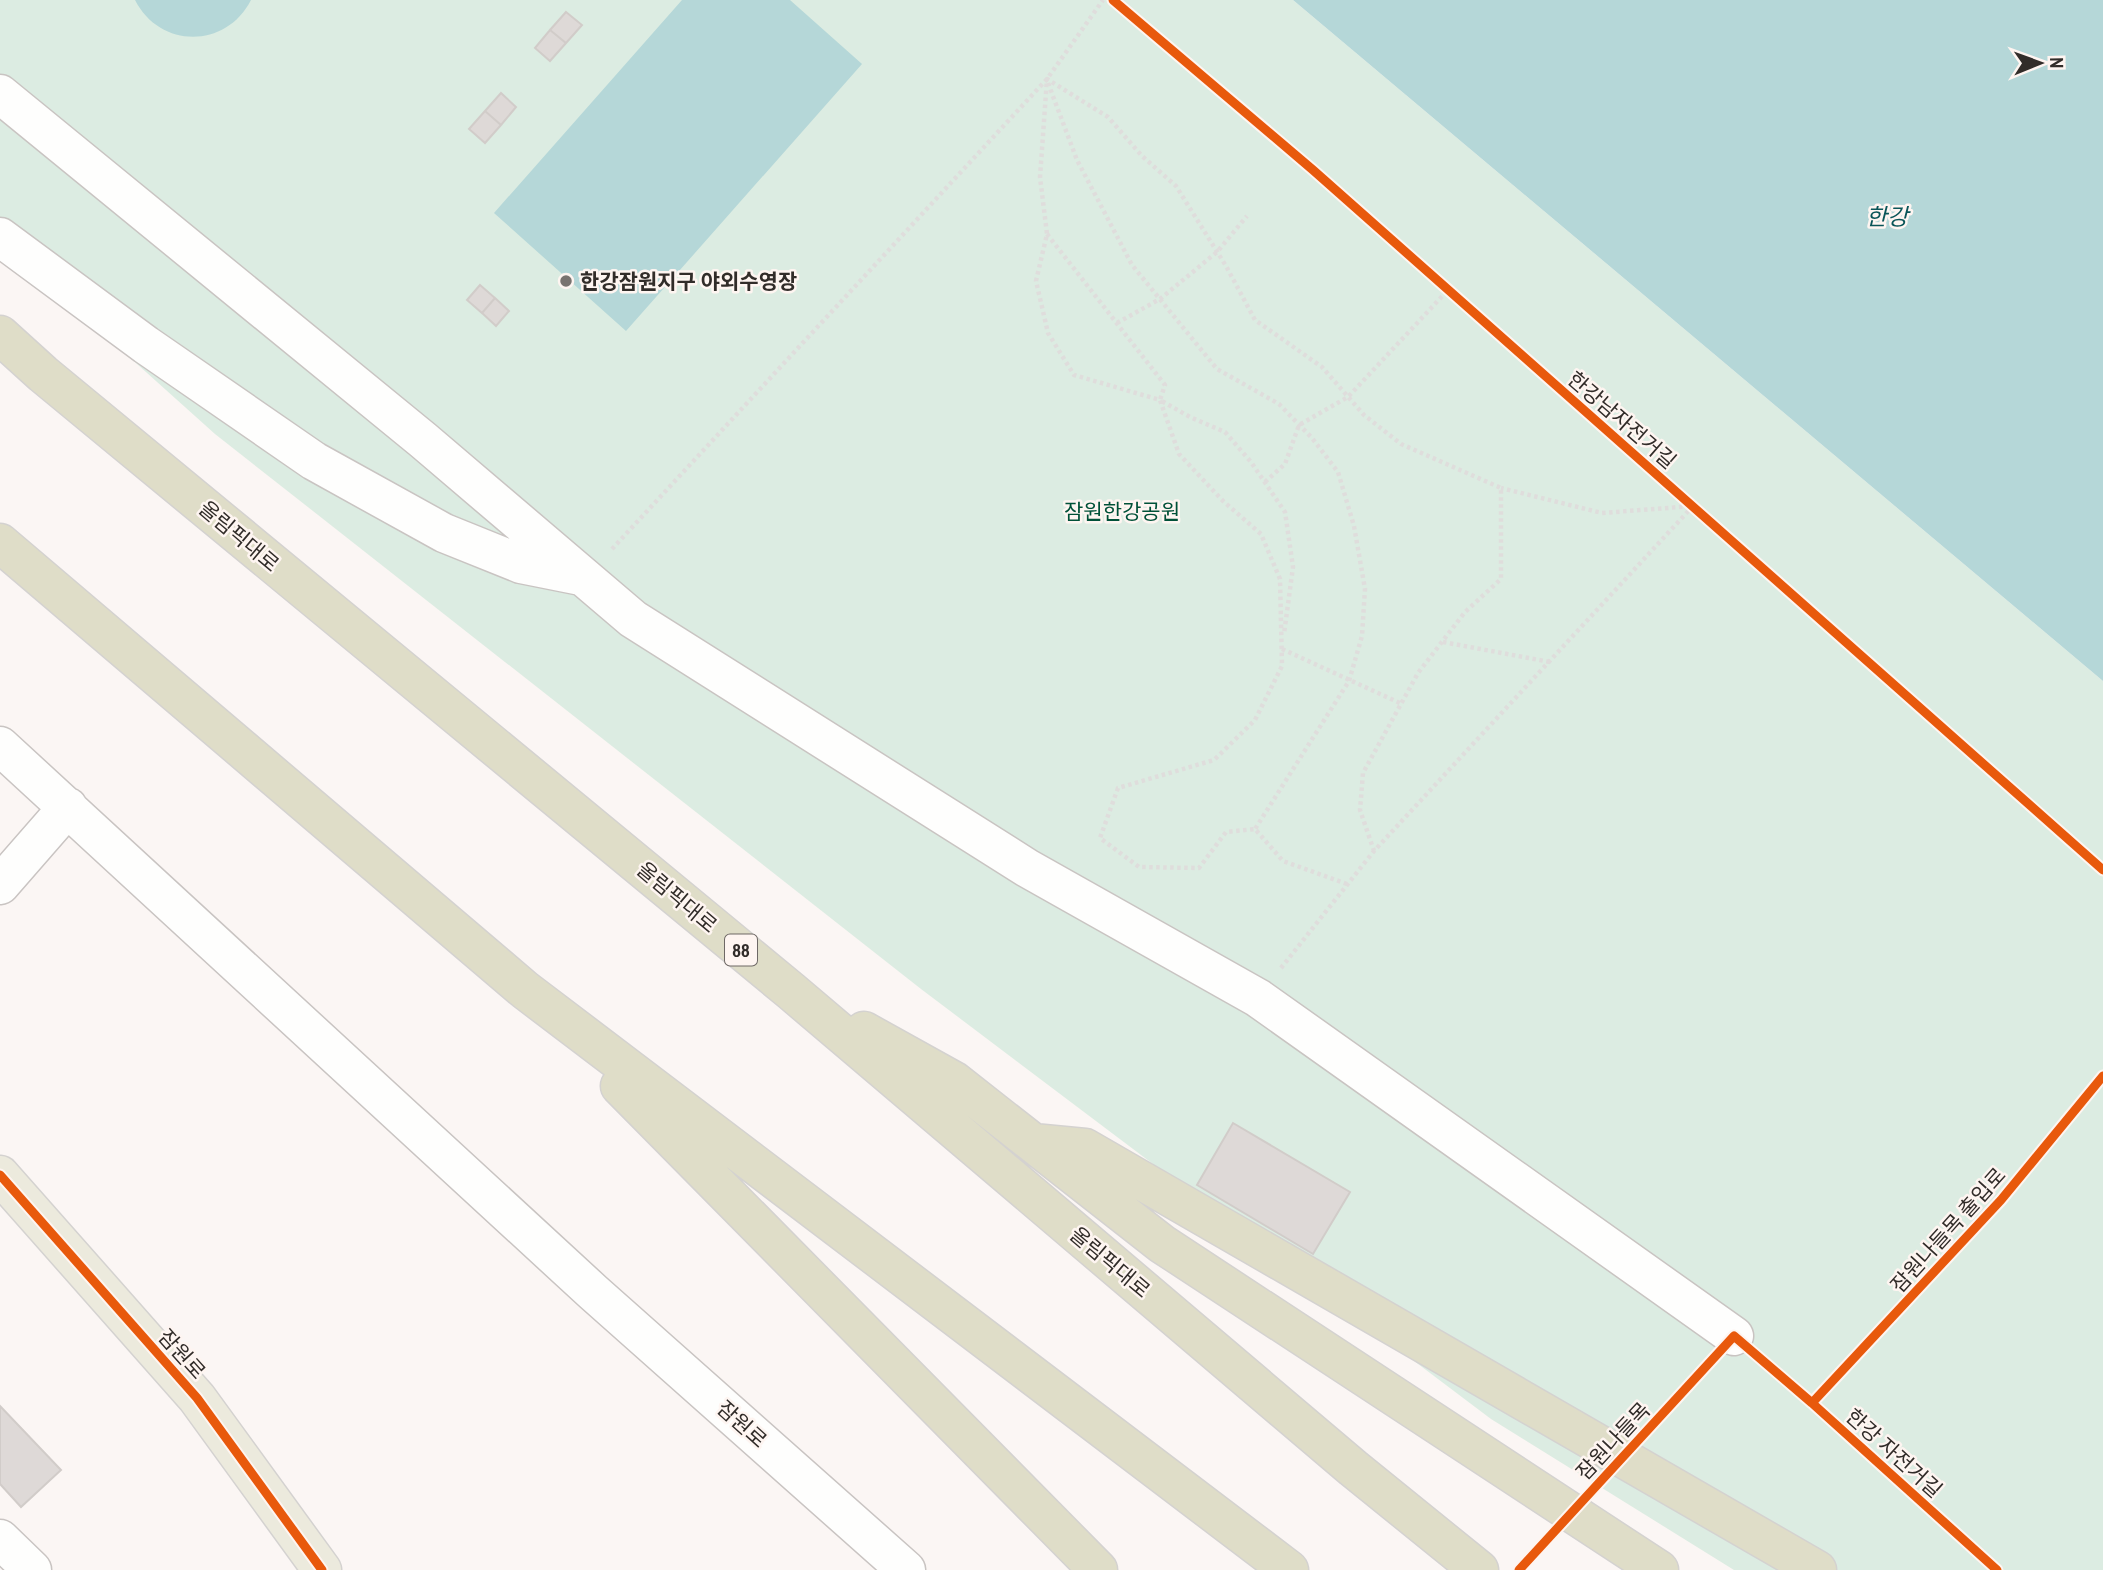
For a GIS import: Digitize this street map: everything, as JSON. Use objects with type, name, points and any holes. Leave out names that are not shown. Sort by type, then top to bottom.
[{"type":"highway","name":"올림픽대로","points":[[0,335],[43,374],[791,991],[1353,1468],[1479,1570]]},
{"type":"highway","points":[[0,543],[525,990],[1289,1570]]},
{"type":"highway","points":[[525,990],[1098,1570]]},
{"type":"highway","points":[[791,991],[954,1081],[1162,1244],[1659,1570]]},
{"type":"highway","points":[[1033,1143],[1085,1148],[1817,1570]]},
{"type":"main road","name":"잠원로","points":[[0,1175],[197,1398],[314,1569]]},
{"type":"street","points":[[0,94],[413,432],[644,626],[1027,868],[1258,998],[1734,1336]]},
{"type":"street","points":[[0,237],[146,345],[314,461],[444,533],[521,564],[586,578]]},
{"type":"street","name":"잠원로","points":[[0,746],[593,1292],[906,1570]]},
{"type":"street","points":[[0,885],[68,807]]},
{"type":"street","points":[[0,1539],[32,1570]]},
{"type":"path","points":[[586,578],[1047,79],[1103,0]]},
{"type":"path","points":[[1047,79],[1040,177],[1047,233],[1036,281],[1048,333],[1074,375],[1160,400],[1225,432],[1251,462],[1285,512],[1293,567],[1282,650]]},
{"type":"path","points":[[1047,79],[1108,117],[1142,156],[1176,186],[1255,320],[1322,367],[1364,415],[1401,444],[1501,488],[1601,513],[1693,506]]},
{"type":"path","points":[[1047,79],[1077,160],[1132,265],[1217,369],[1279,404],[1299,425],[1338,472],[1354,526],[1365,589],[1362,636],[1349,681],[1255,829]]},
{"type":"path","points":[[1116,323],[1160,299],[1217,252],[1247,216]]},
{"type":"path","points":[[1047,233],[1165,385],[1160,400],[1179,454],[1223,501],[1261,534],[1280,579],[1282,666],[1255,720],[1214,760],[1118,788],[1100,838],[1139,867],[1199,868],[1226,832],[1255,829]]},
{"type":"path","points":[[1438,281],[1459,299]]},
{"type":"path","points":[[1265,482],[1285,464],[1299,425],[1348,397],[1448,290]]},
{"type":"path","points":[[1374,851],[1360,810],[1363,773],[1418,673],[1465,612],[1500,579],[1501,488]]},
{"type":"path","points":[[1258,998],[1374,851],[1693,506]]},
{"type":"path","points":[[1443,642],[1550,662]]},
{"type":"path","points":[[1282,650],[1402,704]]},
{"type":"path","points":[[1255,829],[1283,861],[1347,884]]},
{"type":"green space","name":"잠원한강공원","points":[[0,0],[1293,0],[2103,681],[2103,1570],[1734,1570],[1491,1419],[921,989],[215,434],[0,241]]},
{"type":"water","points":[[135,0],[251,0],[240,16],[226,28],[193,37],[160,28],[146,16]]},
{"type":"water","points":[[682,0],[790,0],[862,64],[626,331],[494,213]]},
{"type":"water","name":"한강","points":[[1293,0],[2103,0],[2103,681]]},
{"type":"building","points":[[566,12],[582,25],[566,43],[550,30]]},
{"type":"building","points":[[550,30],[566,43],[550,61],[535,48]]},
{"type":"building","points":[[501,93],[516,107],[501,125],[485,111]]},
{"type":"building","points":[[485,111],[501,125],[485,143],[469,129]]},
{"type":"building","points":[[480,285],[495,298],[482,313],[467,300]]},
{"type":"building","points":[[495,298],[509,311],[496,326],[482,313]]},
{"type":"building","points":[[1233,1123],[1350,1192],[1313,1254],[1197,1185]]},
{"type":"building","points":[[0,1406],[61,1470],[21,1507],[0,1484]]},
{"type":"cycle path","name":"한강남자전거길","points":[[1113,0],[1313,170],[2103,870]]},
{"type":"cycle path","name":"잠원나들목 출입로","points":[[1812,1403],[2001,1200],[2103,1076]]},
{"type":"cycle path","points":[[0,1175],[197,1398],[322,1570]]},
{"type":"cycle path","name":"잠원나들목","points":[[1519,1570],[1734,1336],[1997,1570]]},
{"type":"place","name":"한강잠원지구 야외수영장","points":[[566,281]]}]
